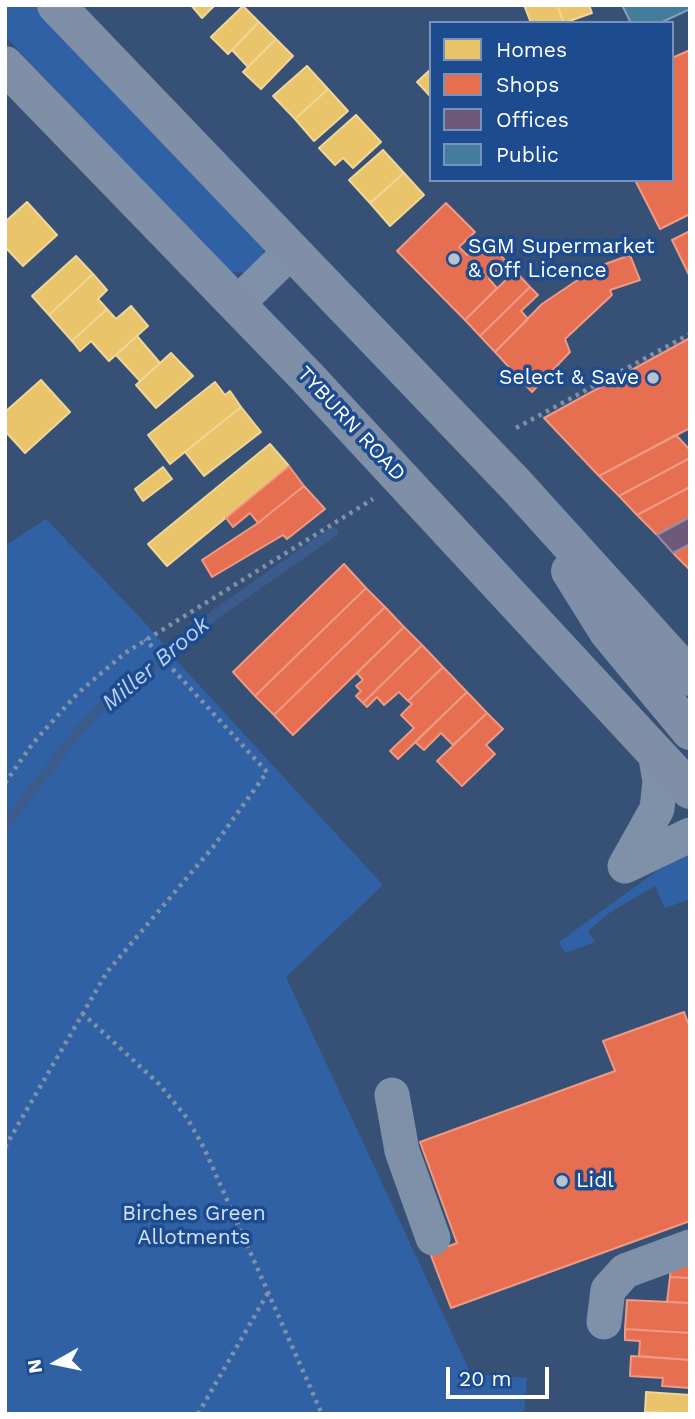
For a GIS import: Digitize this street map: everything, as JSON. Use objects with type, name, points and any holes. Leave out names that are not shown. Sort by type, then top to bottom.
[{"type":"main road","points":[[56,5],[517,486],[690,677]]},
{"type":"main road","name":"TYBURN ROAD","points":[[5,65],[404,480],[690,790]]},
{"type":"main road","points":[[517,486],[608,632],[690,731]]},
{"type":"lane","points":[[237,304],[292,250]]},
{"type":"lane","points":[[656,752],[660,780],[657,809],[625,866],[690,835]]},
{"type":"lane","points":[[392,1095],[402,1151],[433,1238]]},
{"type":"lane","points":[[604,1322],[608,1290],[619,1276],[625,1271],[690,1247]]},
{"type":"path","points":[[516,428],[690,334]]},
{"type":"path","points":[[5,783],[33,743],[78,693],[125,653],[404,480]]},
{"type":"path","points":[[5,1147],[107,972],[214,847],[267,772],[145,639]]},
{"type":"path","points":[[82,1013],[159,1084],[187,1118],[204,1148],[322,1414]]},
{"type":"path","points":[[198,1414],[269,1291]]},
{"type":"green space","points":[[5,5],[38,5],[265,247],[260,263],[245,273],[232,272],[214,257],[5,36]]},
{"type":"green space","name":"Birches Green Allotments","points":[[46,519],[148,626],[176,660],[383,885],[286,977],[471,1374],[527,1378],[524,1414],[5,1414],[5,546]]},
{"type":"green space","points":[[690,854],[690,899],[665,908],[655,886],[609,913],[588,931],[595,942],[565,953],[559,942],[658,870]]},
{"type":"building: Homes","points":[[191,5],[215,5],[202,18]]},
{"type":"building: Homes","points":[[524,5],[557,5],[563,21],[530,21]]},
{"type":"building: Homes","points":[[557,5],[589,5],[592,13],[563,21]]},
{"type":"building: Homes","points":[[243,6],[259,22],[228,54],[211,37]]},
{"type":"building: Homes","points":[[259,22],[276,39],[248,67],[232,50]]},
{"type":"building: Homes","points":[[276,39],[293,56],[261,89],[243,72]]},
{"type":"building: Homes","points":[[307,66],[328,89],[295,119],[273,96]]},
{"type":"building: Homes","points":[[429,71],[429,95],[417,82]]},
{"type":"building: Homes","points":[[328,89],[348,111],[314,141],[295,119]]},
{"type":"building: Homes","points":[[356,115],[381,142],[353,168],[343,158],[335,165],[319,148]]},
{"type":"building: Homes","points":[[383,150],[404,173],[370,203],[349,180]]},
{"type":"building: Homes","points":[[404,173],[424,195],[390,226],[370,203]]},
{"type":"building: Homes","points":[[27,202],[57,235],[23,266],[5,247],[5,222]]},
{"type":"building: Homes","points":[[76,256],[93,274],[49,315],[32,296]]},
{"type":"building: Homes","points":[[93,274],[107,290],[98,299],[107,309],[72,341],[49,315]]},
{"type":"building: Homes","points":[[131,306],[148,326],[109,361],[91,341],[80,351],[72,341],[107,309],[116,319]]},
{"type":"building: Homes","points":[[137,336],[160,363],[140,381],[116,355]]},
{"type":"building: Homes","points":[[171,353],[193,376],[156,408],[136,385]]},
{"type":"building: Homes","points":[[41,380],[70,412],[25,453],[5,431],[5,412]]},
{"type":"building: Homes","points":[[215,382],[225,395],[230,391],[241,407],[170,464],[148,435]]},
{"type":"building: Homes","points":[[241,407],[261,432],[204,476],[185,452]]},
{"type":"building: Homes","points":[[270,444],[289,466],[167,566],[148,544]]},
{"type":"building: Homes","points":[[163,467],[172,479],[143,501],[135,489]]},
{"type":"building: Homes","points":[[646,1392],[690,1395],[690,1414],[645,1412]]},
{"type":"building: Shops","points":[[690,50],[690,214],[660,229],[636,182],[674,182],[674,57]]},
{"type":"building: Shops","name":"SGM Supermarket & Off Licence","points":[[446,203],[475,232],[459,247],[467,255],[484,239],[507,262],[489,279],[497,288],[465,320],[397,251]]},
{"type":"building: Shops","points":[[690,231],[690,277],[672,240]]},
{"type":"building: Shops","points":[[630,255],[640,280],[610,290],[612,295],[565,339],[570,352],[532,392],[495,352],[542,304],[597,267]]},
{"type":"building: Shops","points":[[515,271],[530,287],[480,336],[465,320]]},
{"type":"building: Shops","points":[[530,287],[538,295],[521,311],[528,319],[495,352],[480,336]]},
{"type":"building: Shops","name":"Select & Save","points":[[690,338],[690,428],[599,476],[544,418]]},
{"type":"building: Shops","points":[[676,435],[690,450],[690,458],[619,496],[599,476]]},
{"type":"building: Shops","points":[[690,458],[690,487],[637,515],[619,496]]},
{"type":"building: Shops","points":[[289,466],[304,486],[258,523],[250,513],[233,527],[226,518]]},
{"type":"building: Shops","points":[[304,486],[325,509],[287,539],[283,535],[212,577],[202,560],[258,523]]},
{"type":"building: Shops","points":[[690,487],[690,517],[657,535],[637,515]]},
{"type":"building: Shops","points":[[690,544],[690,570],[673,553]]},
{"type":"building: Shops","points":[[344,564],[366,588],[255,696],[233,672]]},
{"type":"building: Shops","points":[[366,588],[385,607],[274,715],[255,696]]},
{"type":"building: Shops","points":[[385,607],[404,627],[293,735],[274,715]]},
{"type":"building: Shops","points":[[404,627],[422,645],[363,703],[356,696],[361,691],[356,686],[363,680],[357,673]]},
{"type":"building: Shops","points":[[422,645],[443,667],[408,701],[399,692],[384,705],[377,697],[367,707],[363,703]]},
{"type":"building: Shops","points":[[443,667],[467,692],[398,759],[390,751],[414,728],[401,715],[412,704],[408,701]]},
{"type":"building: Shops","points":[[467,692],[487,713],[453,745],[441,733],[424,750],[415,742]]},
{"type":"building: Shops","points":[[487,713],[503,729],[486,745],[495,754],[462,786],[437,761]]},
{"type":"building: Shops","name":"Lidl","points":[[684,1012],[690,1028],[690,1221],[451,1308],[430,1253],[457,1243],[420,1142],[615,1071],[603,1041]]},
{"type":"building: Shops","points":[[690,1256],[690,1278],[670,1277],[671,1263]]},
{"type":"building: Shops","points":[[670,1277],[690,1278],[690,1303],[667,1302]]},
{"type":"building: Shops","points":[[627,1300],[690,1303],[690,1333],[625,1329]]},
{"type":"building: Shops","points":[[625,1329],[690,1333],[690,1360],[639,1356],[640,1341],[625,1340]]},
{"type":"building: Shops","points":[[631,1356],[690,1360],[690,1388],[662,1386],[663,1378],[630,1376]]},
{"type":"building: Offices","points":[[690,517],[690,544],[673,553],[657,535]]},
{"type":"building: Public","points":[[622,5],[690,5],[690,9],[664,21],[630,21]]},
{"type":"waterway","name":"Miller Brook","points":[[5,825],[76,734],[111,696],[156,664],[217,613],[333,532]]},
{"type":"place","name":"SGM Supermarket & Off Licence","points":[[454,259]]},
{"type":"place","name":"Select & Save","points":[[653,378]]},
{"type":"place","name":"Lidl","points":[[562,1181]]}]
